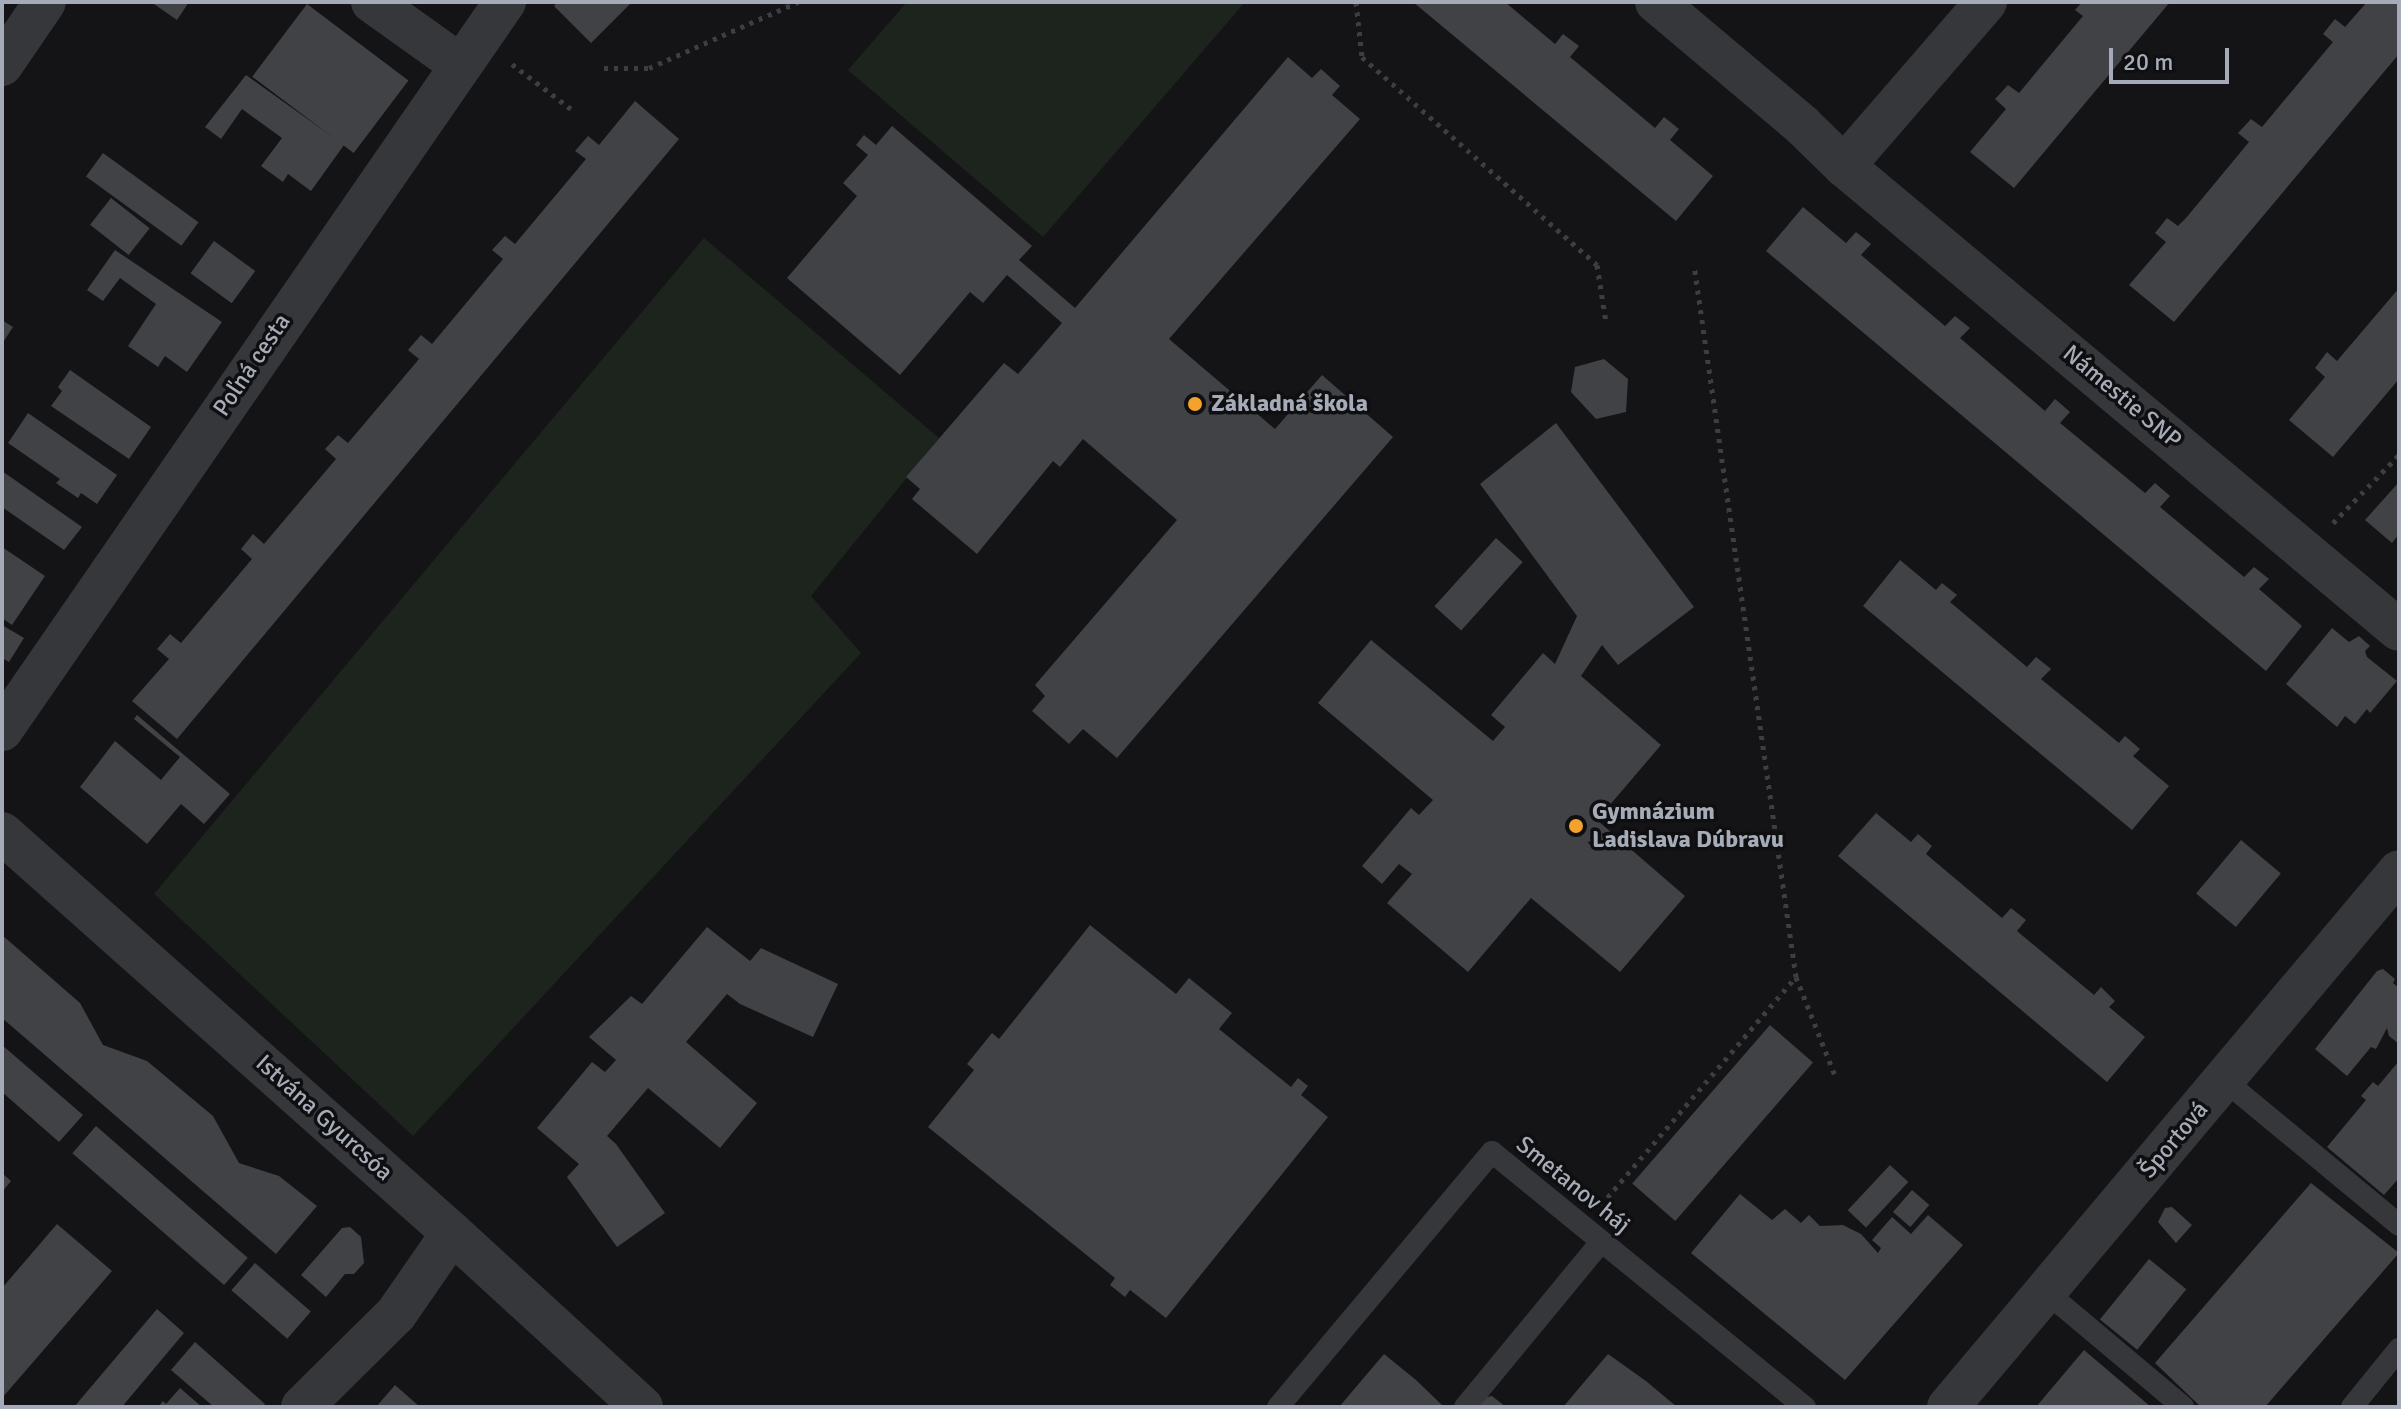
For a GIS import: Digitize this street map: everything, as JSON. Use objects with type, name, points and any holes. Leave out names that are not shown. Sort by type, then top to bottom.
[{"type":"street","points":[[2,65],[45,2]]},
{"type":"street","points":[[372,2],[469,52]]},
{"type":"street","name":"Poľná cesta","points":[[2,730],[505,2]]},
{"type":"street","name":"Námestie SNP","points":[[1656,2],[1803,126],[1844,166],[2399,630]]},
{"type":"street","points":[[1844,166],[1986,2]]},
{"type":"street","name":"Istvána Gyurcsóa","points":[[2,833],[452,1233],[642,1407]]},
{"type":"street","name":"Športová","points":[[1948,1407],[2399,871]]},
{"type":"street","points":[[302,1407],[396,1314],[452,1233]]},
{"type":"lane","points":[[2224,1080],[2399,1225]]},
{"type":"lane","name":"Smetanov háj","points":[[1278,1407],[1492,1152],[1805,1407]]},
{"type":"lane","points":[[1465,1407],[1601,1242]]},
{"type":"lane","points":[[2045,1291],[2183,1407]]},
{"type":"lane","points":[[2352,1407],[2399,1349]]},
{"type":"path","points":[[604,68],[649,68],[798,2]]},
{"type":"path","points":[[1356,2],[1362,57],[1597,265],[1606,322]]},
{"type":"path","points":[[469,52],[571,109]]},
{"type":"path","points":[[1694,265],[1796,977],[1836,1078]]},
{"type":"path","points":[[2305,552],[2399,455]]},
{"type":"path","points":[[1583,1226],[1796,977]]},
{"type":"shaded area","points":[[907,2],[1245,2],[1043,237],[848,70]]},
{"type":"shaded area","points":[[704,238],[939,438],[811,596],[861,653],[413,1136],[154,894]]},
{"type":"building","points":[[151,2],[189,2],[177,20]]},
{"type":"building","points":[[557,2],[632,2],[591,43],[554,6]]},
{"type":"building","points":[[1413,2],[1505,2],[1555,44],[1563,34],[1579,46],[1570,57],[1655,128],[1664,117],[1679,129],[1670,140],[1713,176],[1676,221]]},
{"type":"building","points":[[2082,2],[2170,2],[2014,188],[1970,152],[2006,109],[1995,99],[2008,85],[2019,93],[2083,16],[2075,10]]},
{"type":"building","points":[[2367,2],[2399,2],[2399,54],[2174,322],[2129,285],[2166,242],[2155,233],[2167,218],[2178,226],[2186,218],[2249,142],[2238,133],[2251,119],[2262,127],[2333,42],[2323,34],[2335,19],[2345,27]]},
{"type":"building","points":[[307,4],[408,80],[354,153],[252,77]]},
{"type":"building","points":[[1288,57],[1312,78],[1321,69],[1340,86],[1332,95],[1360,119],[1169,339],[1275,429],[1322,375],[1393,437],[1117,758],[1083,729],[1069,744],[1032,711],[1045,696],[1035,685],[1177,520],[1083,439],[1060,467],[1053,461],[977,554],[912,499],[920,489],[906,477],[1004,363],[1018,374],[1062,323],[1007,275],[983,303],[970,292],[900,375],[787,278],[857,196],[843,183],[868,155],[856,145],[864,135],[876,145],[892,126],[1032,246],[1019,260],[1075,308]]},
{"type":"building","points":[[246,75],[344,145],[311,191],[288,174],[283,182],[261,166],[282,138],[242,109],[221,139],[205,127]]},
{"type":"building","points":[[635,101],[679,139],[177,739],[132,701],[169,659],[157,649],[170,634],[181,643],[252,559],[241,549],[253,534],[264,544],[336,459],[325,449],[338,435],[348,443],[419,359],[408,350],[421,335],[432,344],[503,259],[492,250],[505,236],[515,244],[586,159],[575,151],[588,136],[599,145]]},
{"type":"building","points":[[103,153],[198,222],[181,246],[86,176]]},
{"type":"building","points":[[111,198],[150,228],[129,255],[90,225]]},
{"type":"building","points":[[1803,207],[1846,243],[1856,232],[1871,244],[1861,255],[1945,326],[1955,316],[1970,328],[1960,338],[2045,411],[2055,399],[2070,412],[2060,423],[2145,493],[2155,483],[2170,496],[2160,507],[2244,577],[2254,567],[2269,579],[2259,589],[2302,626],[2266,671],[1766,251]]},
{"type":"building","points":[[214,241],[255,271],[232,303],[190,273]]},
{"type":"building","points":[[115,250],[222,322],[187,372],[165,356],[158,367],[128,346],[156,304],[120,278],[103,301],[87,290]]},
{"type":"building","points":[[2399,288],[2399,379],[2333,457],[2289,420],[2325,377],[2315,368],[2327,352],[2337,361]]},
{"type":"building","points":[[2,320],[13,327],[2,344]]},
{"type":"building","points":[[1604,359],[1628,379],[1626,412],[1596,419],[1571,392],[1575,367]]},
{"type":"building","points":[[70,370],[151,427],[129,459],[51,406],[62,391],[58,387]]},
{"type":"building","points":[[28,413],[117,475],[97,504],[81,493],[78,498],[56,483],[60,479],[8,443]]},
{"type":"building","points":[[1556,423],[1694,607],[1618,665],[1602,645],[1581,676],[1661,745],[1597,820],[1685,896],[1620,972],[1531,898],[1468,972],[1387,903],[1412,874],[1399,864],[1382,884],[1362,866],[1411,808],[1419,815],[1433,800],[1318,703],[1371,640],[1493,741],[1505,727],[1491,715],[1543,653],[1555,664],[1577,616],[1480,484]]},
{"type":"building","points":[[2,471],[82,527],[64,550],[2,507]]},
{"type":"building","points":[[2399,482],[2399,534],[2392,543],[2365,520]]},
{"type":"building","points":[[1496,538],[1523,562],[1461,630],[1434,606]]},
{"type":"building","points":[[2,547],[45,576],[12,625],[2,618]]},
{"type":"building","points":[[1900,560],[1936,590],[1942,583],[1957,595],[1950,602],[2027,667],[2036,657],[2051,669],[2041,679],[2119,743],[2125,736],[2140,749],[2133,756],[2169,786],[2132,830],[1863,606]]},
{"type":"building","points":[[2,625],[24,638],[9,662],[2,658]]},
{"type":"building","points":[[2332,628],[2349,642],[2359,636],[2370,646],[2365,651],[2367,657],[2397,681],[2370,713],[2367,709],[2355,724],[2345,716],[2337,727],[2286,684]]},
{"type":"building","points":[[137,715],[230,794],[204,824],[181,804],[147,844],[80,787],[115,741],[161,780],[180,757],[134,719]]},
{"type":"building","points":[[1876,813],[1911,842],[1918,834],[1932,846],[1926,854],[2002,918],[2011,908],[2026,920],[2017,931],[2094,995],[2101,987],[2115,1001],[2109,1007],[2145,1037],[2107,1082],[1838,856]]},
{"type":"building","points":[[2241,840],[2281,873],[2236,927],[2196,894]]},
{"type":"building","points":[[1090,925],[1176,994],[1189,978],[1232,1013],[1219,1029],[1291,1087],[1298,1078],[1308,1086],[1301,1095],[1328,1117],[1166,1318],[1130,1290],[1125,1297],[1110,1285],[1115,1278],[928,1127],[974,1070],[967,1064],[992,1033],[999,1039]]},
{"type":"building","points":[[707,927],[750,961],[761,948],[838,984],[813,1037],[740,1004],[727,994],[686,1042],[757,1103],[720,1148],[648,1088],[607,1136],[665,1213],[617,1247],[567,1177],[579,1164],[537,1128],[592,1062],[605,1072],[616,1060],[589,1037],[631,996],[642,1004]]},
{"type":"building","points":[[2,935],[80,1003],[103,1045],[147,1061],[213,1116],[239,1163],[279,1176],[317,1206],[276,1254],[2,1018]]},
{"type":"building","points":[[2383,969],[2395,979],[2393,983],[2399,988],[2399,1044],[2389,1036],[2387,1028],[2376,1049],[2371,1047],[2347,1076],[2315,1049],[2377,971]]},
{"type":"building","points":[[1770,1025],[1813,1062],[1675,1221],[1632,1183]]},
{"type":"building","points":[[2,1045],[83,1115],[59,1142],[2,1092]]},
{"type":"building","points":[[2399,1061],[2399,1178],[2384,1195],[2327,1147],[2366,1100],[2361,1096],[2373,1082],[2378,1086]]},
{"type":"building","points":[[96,1126],[248,1258],[224,1285],[72,1153]]},
{"type":"building","points":[[1890,1165],[1908,1182],[1866,1227],[1848,1210]]},
{"type":"building","points":[[2,1173],[11,1181],[2,1192]]},
{"type":"building","points":[[2311,1183],[2399,1253],[2265,1407],[2201,1407],[2155,1363]]},
{"type":"building","points":[[1912,1190],[1929,1205],[1910,1227],[1893,1212]]},
{"type":"building","points":[[1740,1194],[1772,1220],[1785,1209],[1801,1223],[1809,1215],[1820,1226],[1843,1225],[1861,1234],[1878,1253],[1881,1248],[1872,1240],[1892,1217],[1911,1234],[1928,1215],[1963,1245],[1845,1380],[1691,1253]]},
{"type":"building","points":[[2172,1207],[2192,1225],[2176,1243],[2158,1222],[2165,1208]]},
{"type":"building","points":[[57,1224],[112,1271],[2,1398],[2,1288]]},
{"type":"building","points":[[350,1227],[361,1237],[364,1263],[354,1274],[345,1274],[326,1297],[301,1275],[342,1228]]},
{"type":"building","points":[[2149,1259],[2186,1289],[2137,1350],[2100,1320]]},
{"type":"building","points":[[255,1263],[311,1312],[287,1339],[231,1290]]},
{"type":"building","points":[[157,1309],[184,1333],[122,1407],[74,1407]]},
{"type":"building","points":[[195,1342],[265,1404],[262,1407],[214,1407],[171,1370]]},
{"type":"building","points":[[2084,1350],[2151,1407],[2036,1407]]},
{"type":"building","points":[[1384,1354],[1416,1380],[1444,1407],[1339,1407]]},
{"type":"building","points":[[1608,1354],[1646,1381],[1677,1407],[1563,1407]]},
{"type":"building","points":[[395,1385],[420,1407],[376,1407]]},
{"type":"building","points":[[180,1388],[202,1407],[158,1407],[163,1401],[166,1404]]},
{"type":"building","points":[[1492,1396],[1506,1407],[1471,1407],[1478,1399]]},
{"type":"place","name":"Základná škola","points":[[1195,404]]},
{"type":"place","name":"Gymnázium Ladislava Dúbravu","points":[[1576,826]]}]
